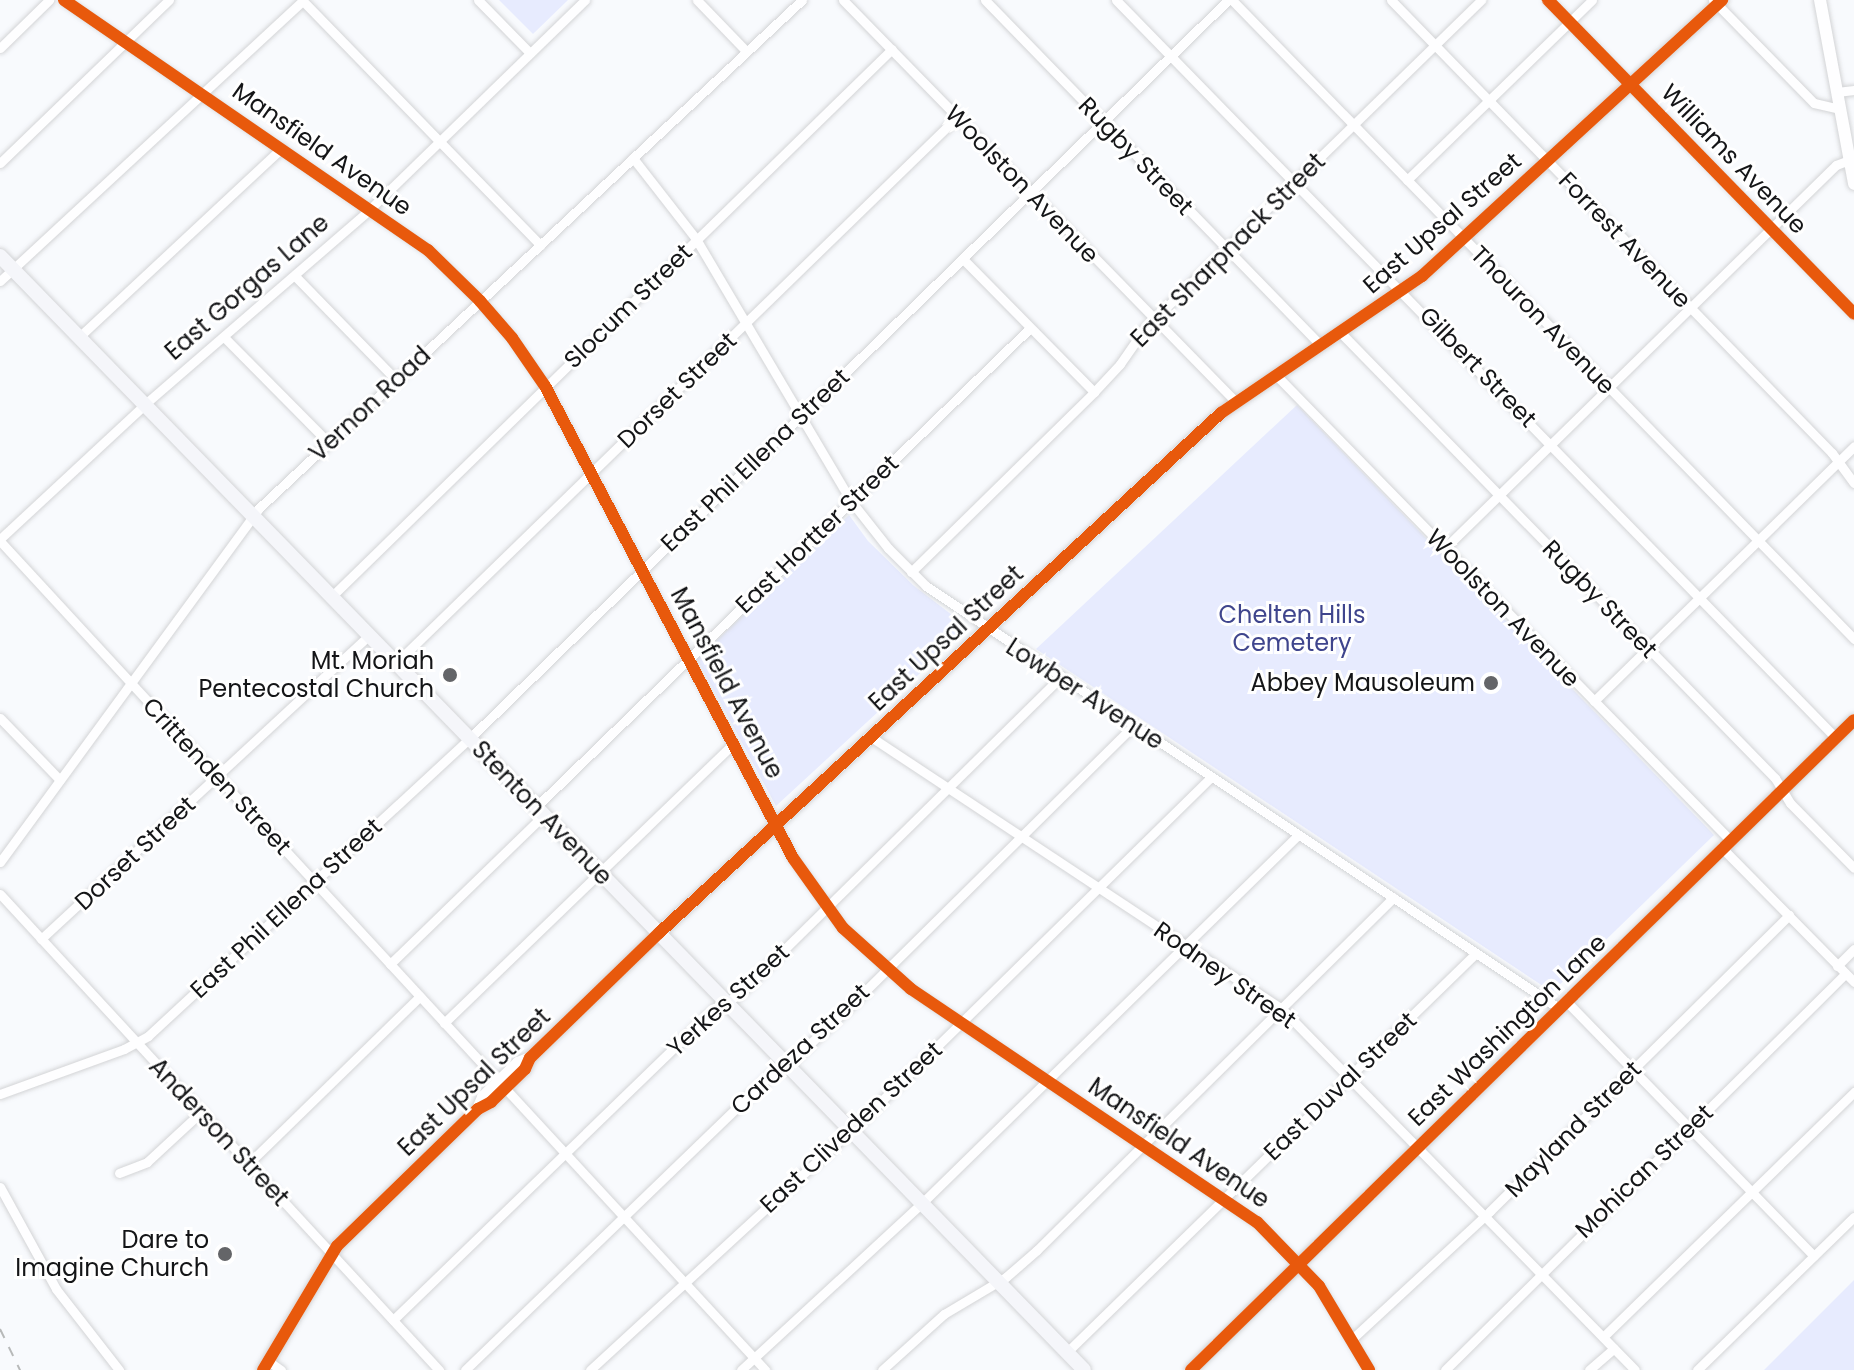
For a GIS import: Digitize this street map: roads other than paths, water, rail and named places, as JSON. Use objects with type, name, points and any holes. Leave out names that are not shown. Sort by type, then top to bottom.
[{"type":"main road","name":"Stenton Avenue","points":[[0,256],[1084,1370]]},
{"type":"street","points":[[0,48],[49,0]]},
{"type":"street","name":"Mansfield Avenue","points":[[64,0],[428,250],[480,301],[512,338],[545,386],[797,865],[854,941],[885,969],[961,1023],[1226,1197],[1300,1263],[1353,1338],[1369,1370]]},
{"type":"street","points":[[0,163],[169,0]]},
{"type":"street","points":[[0,281],[302,0],[540,245]]},
{"type":"street","points":[[478,0],[530,53]]},
{"type":"street","name":"East Gorgas Lane","points":[[0,540],[144,405],[225,338],[370,209],[585,0]]},
{"type":"street","points":[[697,0],[746,51]]},
{"type":"street","name":"Vernon Road","points":[[0,862],[252,515],[802,0]]},
{"type":"street","name":"Woolston Avenue","points":[[843,0],[1235,401]]},
{"type":"street","name":"Rugby Street","points":[[985,0],[1321,346]]},
{"type":"street","name":"Gilbert Street","points":[[1116,0],[1552,443],[1836,738]]},
{"type":"street","name":"East Phil Ellena Street","points":[[0,1094],[137,1043],[470,738],[1230,0]]},
{"type":"street","name":"Thouron Avenue","points":[[1230,0],[1854,639]]},
{"type":"street","name":"Forrest Avenue","points":[[1391,0],[1839,461],[1854,483]]},
{"type":"street","name":"East Sharpnack Street","points":[[911,572],[1094,392],[1154,319],[1481,0]]},
{"type":"street","name":"Williams Avenue","points":[[1548,0],[1854,314]]},
{"type":"street","points":[[1407,180],[1592,0]]},
{"type":"street","points":[[1820,0],[1852,158],[1854,184]]},
{"type":"street","points":[[1717,1],[1814,103],[1840,109]]},
{"type":"street","name":"East Upsal Street","points":[[266,1366],[331,1253],[502,1085],[525,1069],[530,1058],[659,933],[1235,401],[1402,292],[1464,239],[1717,1]]},
{"type":"street","name":"Slocum Street","points":[[331,597],[892,49]]},
{"type":"street","points":[[1837,92],[1854,90]]},
{"type":"street","name":"Dorset Street","points":[[396,663],[957,117]]},
{"type":"street","points":[[79,337],[282,148]]},
{"type":"street","name":"Lowber Avenue","points":[[633,158],[696,239],[851,501],[911,572],[942,599],[987,630],[1475,954],[1563,1006],[1632,1069],[1814,1256]]},
{"type":"street","points":[[1445,548],[1836,165],[1852,158]]},
{"type":"street","points":[[963,259],[1094,392]]},
{"type":"street","points":[[295,276],[395,379]]},
{"type":"street","name":"East Hortter Street","points":[[390,964],[689,658],[1030,328]]},
{"type":"street","name":"Rugby Street","points":[[1341,333],[1648,648],[1854,868]]},
{"type":"street","points":[[225,338],[328,442]]},
{"type":"street","name":"Woolston Avenue","points":[[1276,375],[1594,701],[1854,982]]},
{"type":"street","points":[[1594,701],[1854,446]]},
{"type":"street","name":"Crittenden Street","points":[[0,540],[765,1370]]},
{"type":"street","name":"Dorset Street","points":[[41,939],[369,635]]},
{"type":"street","name":"Yerkes Street","points":[[393,1320],[715,1008],[738,995],[1060,678]]},
{"type":"street","points":[[0,718],[60,780]]},
{"type":"street","name":"East Washington Lane","points":[[1191,1370],[1854,720]]},
{"type":"street","name":"Cardeza Street","points":[[465,1370],[885,969],[1133,726]]},
{"type":"street","name":"Rodney Street","points":[[871,737],[1281,1008],[1635,1370]]},
{"type":"street","points":[[444,1023],[733,744]]},
{"type":"street","name":"East Cliveden Street","points":[[590,1370],[851,1130],[1211,777]]},
{"type":"street","points":[[741,1370],[922,1203],[1298,835]]},
{"type":"street","name":"Anderson Street","points":[[0,894],[439,1370]]},
{"type":"street","points":[[882,1370],[944,1314],[998,1282],[1037,1250],[1393,898]]},
{"type":"street","name":"Mayland Street","points":[[1353,1338],[1789,915]]},
{"type":"street","points":[[1837,966],[1854,949]]},
{"type":"street","name":"East Duval Street","points":[[1067,1352],[1475,954]]},
{"type":"street","name":"Mohican Street","points":[[1445,1370],[1845,974]]},
{"type":"street","points":[[248,1164],[420,996]]},
{"type":"street","points":[[1603,1337],[1854,1092]]},
{"type":"street","points":[[119,1173],[147,1162],[201,1112]]},
{"type":"street","points":[[0,1187],[48,1277],[80,1324],[119,1370]]},
{"type":"street","points":[[1697,1370],[1854,1217]]},
{"type":"street","points":[[1589,1370],[1614,1348]]},
{"type":"street","points":[[266,1366],[281,1370]]},
{"type":"railway","points":[[0,1329],[20,1370]]},
{"type":"place","name":"Mt. Moriah Pentecostal Church","points":[[450,675]]},
{"type":"place","name":"Abbey Mausoleum","points":[[1491,683]]},
{"type":"place","name":"Dare to Imagine Church","points":[[225,1254]]},
{"type":"park label","name":"Chelten Hills Cemetery","points":[[1292,629]]}]
